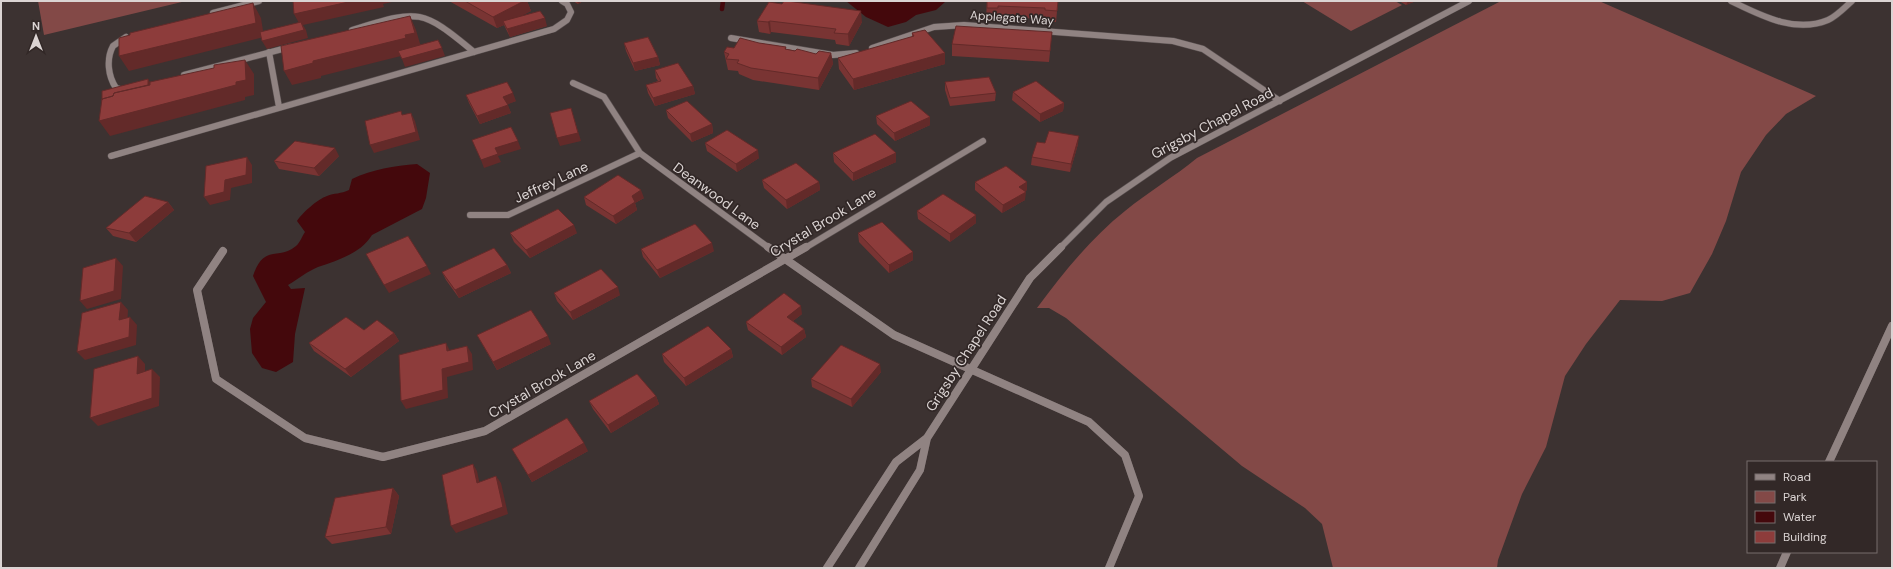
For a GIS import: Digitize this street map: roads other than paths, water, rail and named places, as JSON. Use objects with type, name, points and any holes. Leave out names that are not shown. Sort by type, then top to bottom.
[{"type":"street","points":[[205,15],[259,1]]},
{"type":"street","points":[[111,156],[554,29],[564,24],[571,12],[567,4],[562,1]]},
{"type":"street","name":"Grigsby Chapel Road","points":[[859,568],[888,524],[920,470],[927,438],[1030,278],[1106,202],[1170,158],[1469,1]]},
{"type":"street","points":[[1731,1],[1767,18],[1789,24],[1811,24],[1829,20],[1852,1]]},
{"type":"street","points":[[346,32],[406,15],[422,16],[446,30],[474,52]]},
{"type":"street","name":"Applegate Way","points":[[867,50],[934,28],[964,25],[1173,41],[1203,49],[1280,101]]},
{"type":"street","points":[[128,89],[116,88],[112,82],[110,56],[116,43],[132,35]]},
{"type":"street","points":[[731,38],[833,55],[852,55],[860,52]]},
{"type":"street","points":[[177,77],[296,45]]},
{"type":"street","points":[[269,52],[279,107]]},
{"type":"street","name":"Deanwood Lane","points":[[573,83],[604,96],[640,153],[785,260],[894,335],[971,368],[1089,422],[1125,455],[1139,496],[1109,568]]},
{"type":"street","name":"Crystal Brook Lane","points":[[223,251],[197,290],[216,379],[304,438],[382,457],[485,431],[785,260],[983,142]]},
{"type":"street","name":"Jeffrey Lane","points":[[470,216],[508,216],[640,153]]},
{"type":"street","points":[[1829,461],[1892,326]]},
{"type":"street","name":"Grigsby Chapel Road","points":[[827,568],[896,462],[927,438]]},
{"type":"street","points":[[1780,568],[1787,553]]},
{"type":"water","points":[[846,1],[949,1],[945,2],[936,10],[916,15],[906,22],[888,27],[866,17]]},
{"type":"water","points":[[417,164],[430,173],[426,198],[422,209],[372,235],[367,242],[348,256],[314,269],[288,285],[291,289],[305,288],[295,334],[293,362],[276,372],[262,368],[252,353],[250,329],[253,318],[266,302],[253,276],[257,266],[267,256],[289,250],[299,243],[305,232],[297,221],[319,200],[330,195],[349,190],[352,179],[368,173],[384,168]]},
{"type":"waterway","points":[[722,9],[723,1]]}]
